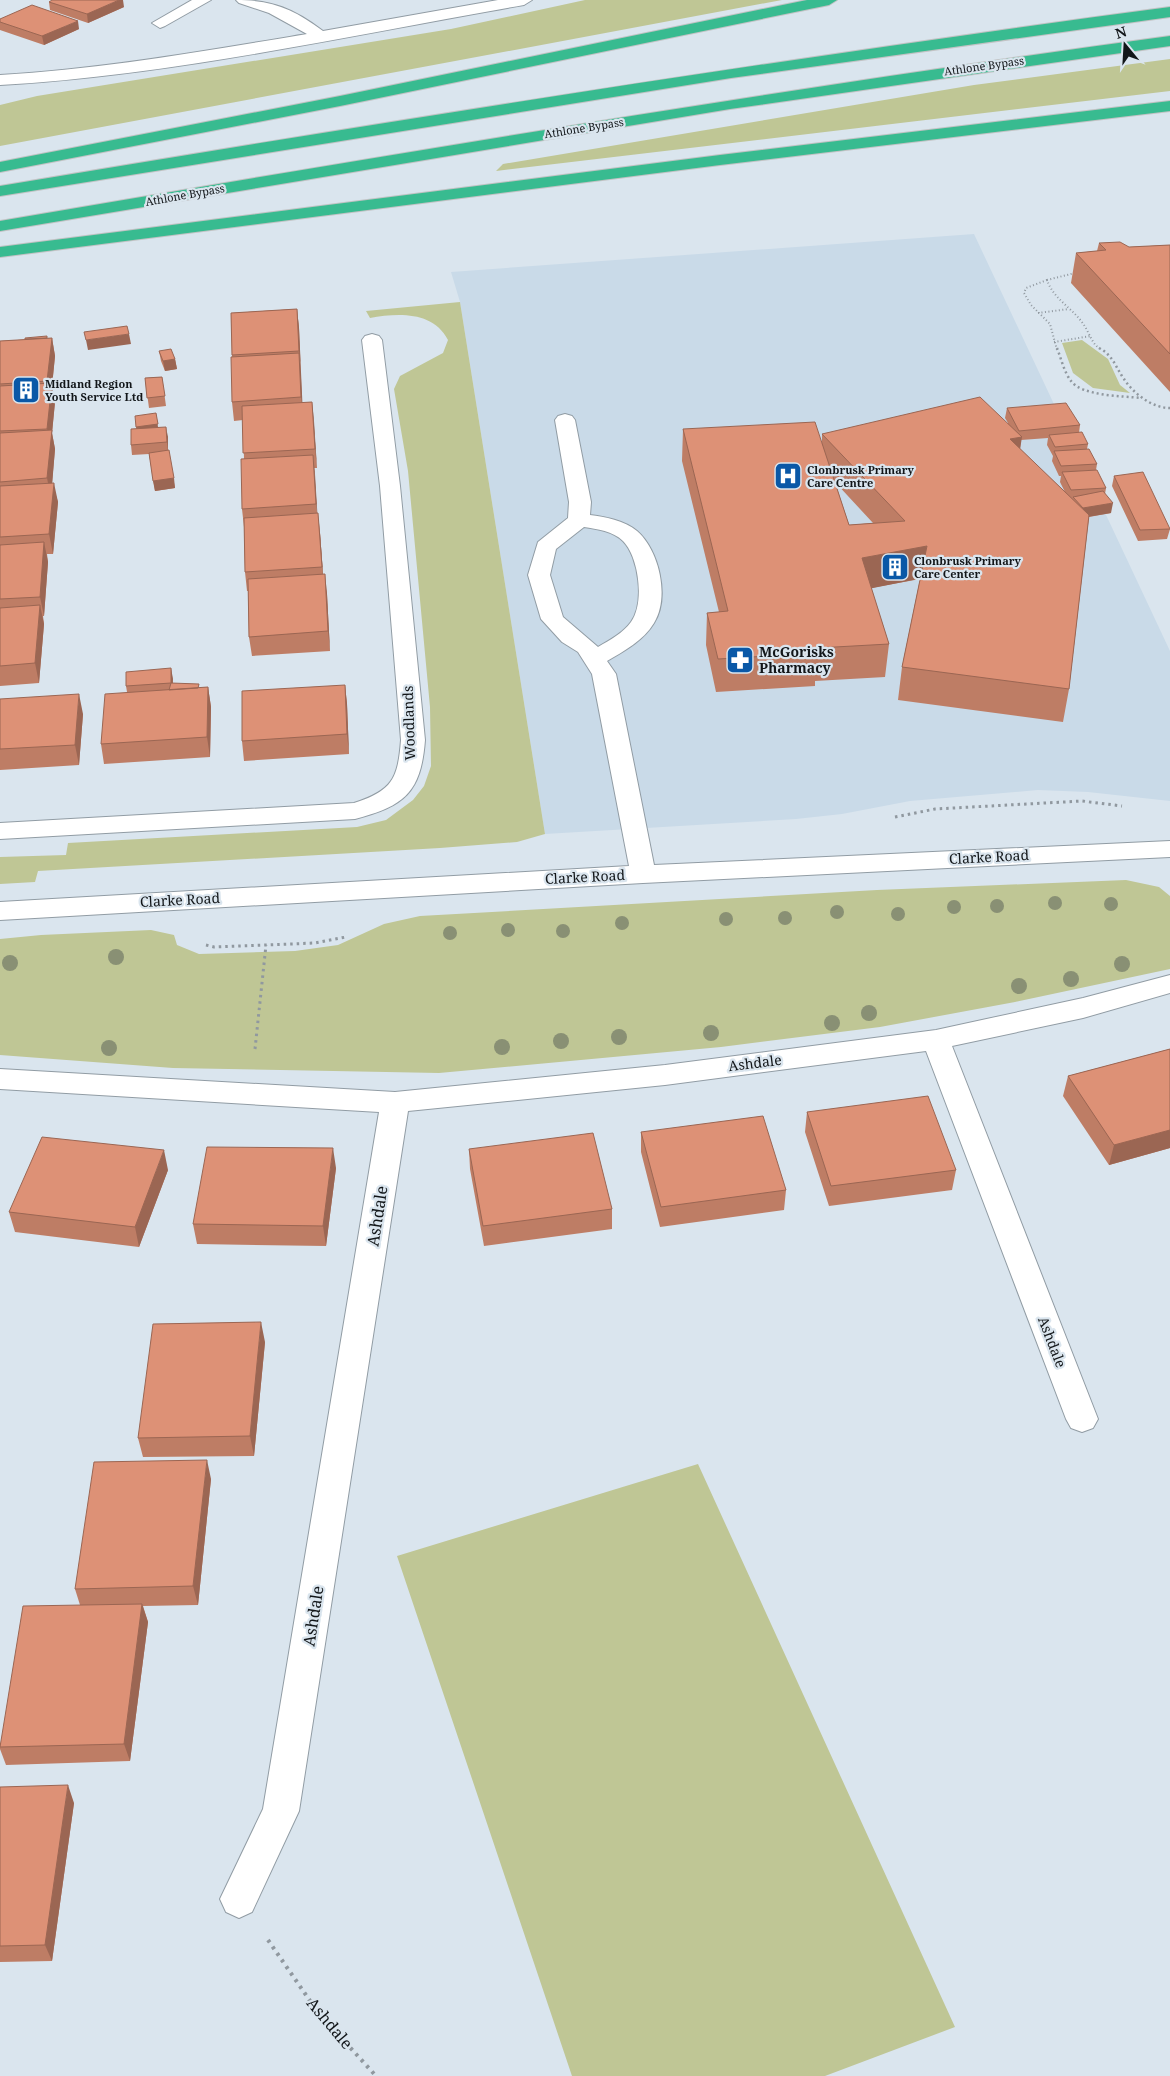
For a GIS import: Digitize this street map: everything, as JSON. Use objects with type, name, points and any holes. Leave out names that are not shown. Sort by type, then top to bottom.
[{"type":"highway","points":[[0,167],[340,101],[829,0]]},
{"type":"highway","points":[[0,191],[405,124],[954,40],[1170,12]]},
{"type":"highway","name":"Athlone Bypass","points":[[0,226],[672,113],[950,70],[1170,41]]},
{"type":"highway","points":[[0,252],[710,161],[1170,106]]},
{"type":"street","points":[[160,23],[203,0]]},
{"type":"street","points":[[244,0],[302,22],[321,37]]},
{"type":"street","points":[[0,80],[53,77],[116,70],[321,37],[524,0]]},
{"type":"street","name":"Woodlands","points":[[0,831],[355,811],[377,805],[400,790],[410,774],[413,740],[390,486],[372,340]]},
{"type":"street","points":[[565,420],[580,502],[579,520],[546,547],[539,575],[548,612],[552,619],[570,637],[586,647],[604,674],[643,874]]},
{"type":"street","points":[[579,520],[615,528],[629,535],[638,546],[651,584],[645,620],[628,638],[595,658]]},
{"type":"street","name":"Clarke Road","points":[[0,911],[643,874],[1170,849]]},
{"type":"street","name":"Ashdale","points":[[0,1079],[395,1102],[665,1075],[936,1040],[1083,1008],[1170,984]]},
{"type":"street","name":"Ashdale","points":[[936,1040],[1082,1419]]},
{"type":"street","name":"Ashdale","points":[[239,1899],[281,1810],[395,1102]]},
{"type":"path","points":[[1081,272],[1047,280],[1026,288],[1024,293],[1038,313],[1050,324],[1054,342],[1070,380],[1085,391],[1142,398],[1164,408],[1170,408]]},
{"type":"path","points":[[1047,280],[1051,292],[1070,309],[1091,336],[1096,346],[1112,358],[1118,366],[1122,377],[1142,398]]},
{"type":"path","points":[[1038,313],[1070,309]]},
{"type":"path","points":[[1054,342],[1091,336]]},
{"type":"path","points":[[250,1095],[266,945]]},
{"type":"path","name":"Ashdale","points":[[239,1899],[318,2011],[376,2076]]},
{"type":"shaded area","name":"Clonbrusk Primary Care Centre","points":[[974,234],[1170,651],[1170,801],[1088,792],[1038,790],[910,801],[842,814],[796,819],[545,834],[460,302],[451,272]]},
{"type":"green space","points":[[585,0],[782,0],[0,146],[0,105],[37,96],[451,29]]},
{"type":"green space","points":[[1170,59],[1170,91],[496,171],[503,164],[974,85]]},
{"type":"green space","points":[[460,302],[545,834],[517,842],[440,848],[38,871],[35,882],[0,884],[0,857],[66,855],[68,843],[357,827],[386,820],[413,800],[424,786],[431,766],[430,707],[408,471],[394,389],[400,376],[443,353],[448,340],[433,324],[424,319],[403,315],[370,318],[366,311]]},
{"type":"green space","points":[[1082,340],[1108,359],[1120,385],[1130,393],[1093,388],[1073,373],[1062,343]]},
{"type":"green space","points":[[1126,880],[1159,887],[1170,896],[1170,969],[1015,1002],[880,1027],[721,1047],[439,1073],[173,1068],[0,1055],[0,939],[41,935],[151,930],[174,935],[177,945],[199,954],[295,951],[338,945],[384,924],[420,916],[877,890]]},
{"type":"green space","points":[[698,1464],[955,2027],[825,2076],[572,2076],[397,1556]]},
{"type":"building","points":[[52,0],[119,0],[87,14],[49,2]]},
{"type":"building","points":[[32,5],[78,21],[42,36],[0,22],[0,19]]},
{"type":"building","points":[[1120,242],[1129,247],[1170,245],[1170,354],[1076,253],[1106,250],[1099,243]]},
{"type":"building","points":[[297,309],[299,351],[232,355],[231,313]]},
{"type":"building","points":[[127,326],[129,334],[86,340],[84,332]]},
{"type":"building","points":[[47,336],[47,338],[25,339],[25,338]]},
{"type":"building","points":[[52,338],[47,381],[0,384],[0,341]]},
{"type":"building","points":[[171,349],[175,359],[163,361],[159,351]]},
{"type":"building","points":[[299,353],[301,397],[232,402],[231,357]]},
{"type":"building","points":[[162,377],[165,396],[147,398],[145,378]]},
{"type":"building","points":[[52,383],[47,429],[0,431],[0,386]]},
{"type":"building","name":"Clonbrusk Primary Care Center","points":[[980,397],[1022,437],[1010,439],[1089,515],[1069,689],[902,667],[927,546],[862,558],[889,644],[817,648],[818,653],[718,659],[707,613],[728,611],[683,429],[815,422],[849,525],[905,521],[822,434]]},
{"type":"building","points":[[312,402],[315,449],[243,453],[242,406]]},
{"type":"building","points":[[1066,403],[1080,425],[1019,431],[1007,408]]},
{"type":"building","points":[[156,413],[158,424],[136,427],[135,416]]},
{"type":"building","points":[[166,427],[167,442],[131,445],[131,429]]},
{"type":"building","points":[[52,430],[47,478],[0,482],[0,433]]},
{"type":"building","points":[[1082,432],[1088,444],[1055,447],[1049,435]]},
{"type":"building","points":[[1089,449],[1097,464],[1061,466],[1054,451]]},
{"type":"building","points":[[169,450],[174,478],[153,481],[149,453]]},
{"type":"building","points":[[313,455],[316,504],[242,509],[241,459]]},
{"type":"building","points":[[1097,470],[1106,488],[1071,490],[1062,472]]},
{"type":"building","points":[[1143,472],[1170,529],[1140,530],[1114,476]]},
{"type":"building","points":[[54,483],[49,534],[0,537],[0,486]]},
{"type":"building","points":[[1103,491],[1113,503],[1083,508],[1073,497]]},
{"type":"building","points":[[318,513],[322,567],[245,572],[244,518]]},
{"type":"building","points":[[44,542],[40,597],[0,599],[0,545]]},
{"type":"building","points":[[325,574],[328,631],[249,637],[248,579]]},
{"type":"building","points":[[40,605],[35,663],[0,666],[0,608]]},
{"type":"building","points":[[171,668],[171,683],[126,686],[126,672]]},
{"type":"building","points":[[171,683],[199,684],[198,688],[169,690]]},
{"type":"building","points":[[345,685],[347,734],[242,741],[242,691]]},
{"type":"building","points":[[208,687],[207,737],[101,744],[105,694]]},
{"type":"building","points":[[79,694],[75,745],[0,749],[0,699]]},
{"type":"building","points":[[1170,1049],[1170,1130],[1114,1145],[1068,1076]]},
{"type":"building","points":[[928,1096],[956,1170],[831,1186],[807,1112]]},
{"type":"building","points":[[763,1116],[786,1190],[661,1207],[641,1132]]},
{"type":"building","points":[[593,1133],[612,1209],[483,1226],[469,1149]]},
{"type":"building","points":[[42,1137],[164,1150],[135,1227],[9,1212]]},
{"type":"building","points":[[207,1147],[333,1148],[323,1226],[193,1224]]},
{"type":"building","points":[[261,1322],[250,1436],[138,1438],[153,1324]]},
{"type":"building","points":[[207,1460],[193,1586],[75,1589],[94,1462]]},
{"type":"building","points":[[142,1604],[124,1744],[0,1747],[23,1606]]},
{"type":"building","points":[[68,1785],[45,1945],[0,1946],[0,1787]]},
{"type":"place","name":"Midland Region Youth Service Ltd","points":[[26,390]]},
{"type":"place","name":"Clonbrusk Primary Care Centre","points":[[788,476]]},
{"type":"place","name":"Clonbrusk Primary Care Center","points":[[895,567]]},
{"type":"place","name":"McGorisks Pharmacy","points":[[740,660]]}]
